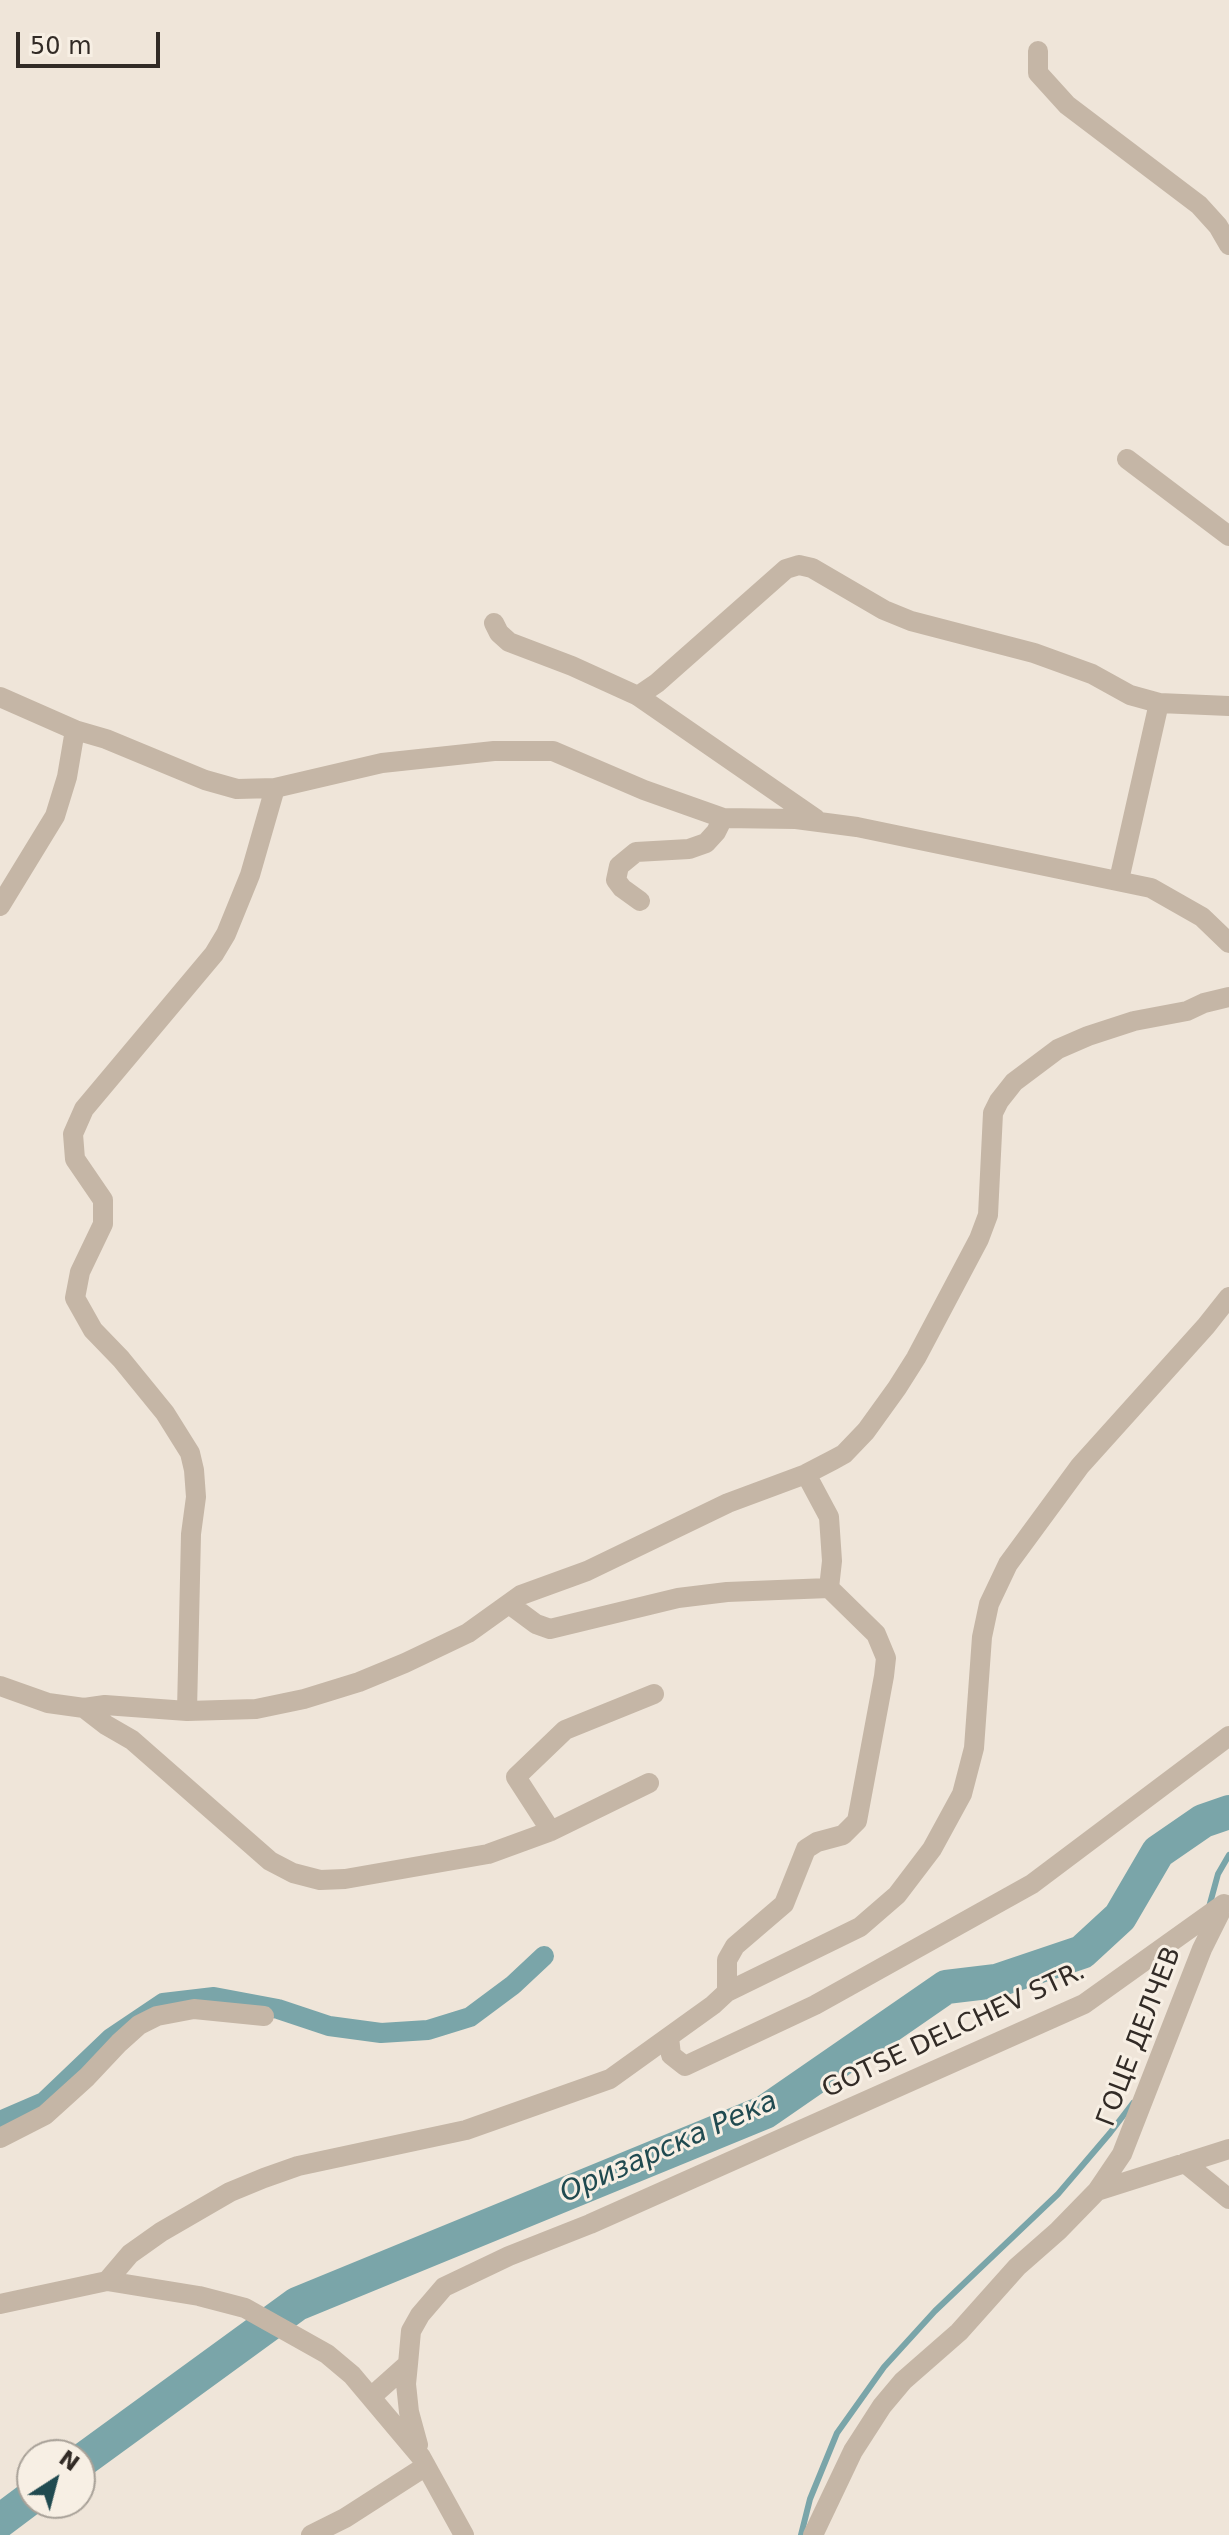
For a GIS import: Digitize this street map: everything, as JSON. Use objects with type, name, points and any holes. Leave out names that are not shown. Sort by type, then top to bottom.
[{"type":"street","points":[[1038,51],[1038,73],[1067,105],[1199,205],[1218,226],[1229,245]]},
{"type":"street","points":[[1127,459],[1229,536]]},
{"type":"street","points":[[638,696],[657,683],[786,569],[799,565],[812,568],[884,610],[911,621],[1034,653],[1092,674],[1130,695],[1159,703],[1229,706]]},
{"type":"street","points":[[494,623],[509,642],[638,696],[819,821]]},
{"type":"street","points":[[0,697],[75,730],[106,739],[205,780],[237,789],[275,788],[382,763],[494,751],[553,751],[644,790],[723,818],[819,821],[891,833],[1151,888],[1202,917],[1229,943]]},
{"type":"street","points":[[1119,880],[1159,703]]},
{"type":"street","points":[[0,906],[55,816],[75,730]]},
{"type":"street","points":[[187,1711],[191,1534],[196,1497],[194,1470],[190,1453],[165,1413],[93,1330],[75,1298],[80,1272],[103,1224],[103,1200],[75,1159],[73,1134],[84,1109],[214,954],[226,934],[250,875],[275,788]]},
{"type":"street","points":[[640,901],[616,880],[619,866],[636,852],[689,849],[706,843],[723,818]]},
{"type":"street","points":[[0,1686],[48,1703],[84,1708],[105,1705],[187,1711],[256,1709],[359,1682],[468,1633],[521,1595],[587,1571],[728,1503],[806,1474],[844,1454],[866,1431],[916,1358],[979,1239],[988,1215],[993,1113],[1014,1082],[1058,1049],[1088,1036],[1229,997]]},
{"type":"street","points":[[107,2281],[130,2254],[194,2211],[230,2192],[298,2166],[466,2130],[610,2079],[727,1992],[860,1927],[897,1895],[932,1849],[962,1794],[974,1748],[982,1637],[989,1604],[997,1585],[1024,1541],[1080,1466],[1229,1297]]},
{"type":"street","points":[[806,1474],[829,1517],[832,1561],[829,1588]]},
{"type":"street","points":[[509,1604],[536,1624],[550,1629],[678,1598],[727,1592],[829,1588],[876,1634],[886,1658],[857,1821],[843,1835],[817,1842],[806,1849],[784,1904],[735,1946],[727,1960],[727,1992]]},
{"type":"street","points":[[551,1831],[516,1777],[565,1730],[654,1694]]},
{"type":"street","points":[[84,1708],[132,1740],[270,1861],[293,1873],[320,1880],[345,1879],[488,1854],[551,1831],[649,1783]]},
{"type":"street","points":[[669,2037],[671,2055],[685,2066],[815,2005],[1032,1884],[1229,1736]]},
{"type":"street","name":"ГОЦЕ ДЕЛЧЕВ","points":[[813,2535],[853,2451],[882,2406],[903,2381],[959,2332],[1017,2267],[1097,2191],[1122,2154],[1202,1949],[1227,1902]]},
{"type":"street","name":"GOTSE DELCHEV STR.","points":[[409,2342],[420,2315],[444,2287],[1084,2004],[1227,1902]]},
{"type":"street","points":[[0,2138],[45,2115],[139,2025],[157,2016],[194,2009],[264,2016]]},
{"type":"street","points":[[1097,2191],[1229,2149]]},
{"type":"street","points":[[1185,2163],[1229,2199]]},
{"type":"street","points":[[0,2304],[107,2281],[199,2296],[245,2308],[327,2354],[361,2386],[423,2462],[464,2535]]},
{"type":"street","points":[[409,2342],[406,2384],[409,2412],[423,2462]]},
{"type":"street","points":[[361,2386],[384,2369],[409,2342]]},
{"type":"street","points":[[361,2386],[408,2364]]},
{"type":"street","points":[[311,2535],[345,2518],[423,2462]]},
{"type":"waterway","name":"Оризарска Река","points":[[96,2450],[297,2304],[765,2112],[946,1987],[996,1981],[1082,1952],[1120,1917],[1158,1852],[1203,1821],[1229,1812]]},
{"type":"waterway","points":[[1209,1907],[1218,1874],[1229,1855]]},
{"type":"waterway","points":[[0,2121],[44,2102],[111,2038],[163,2003],[214,1997],[278,2009],[329,2026],[381,2033],[428,2030],[470,2017],[513,1985],[544,1956]]},
{"type":"waterway","points":[[801,2535],[810,2499],[837,2433],[884,2367],[935,2311],[1058,2194],[1133,2103]]},
{"type":"waterway","name":"Оризарска Река","points":[[0,2521],[16,2509]]}]
